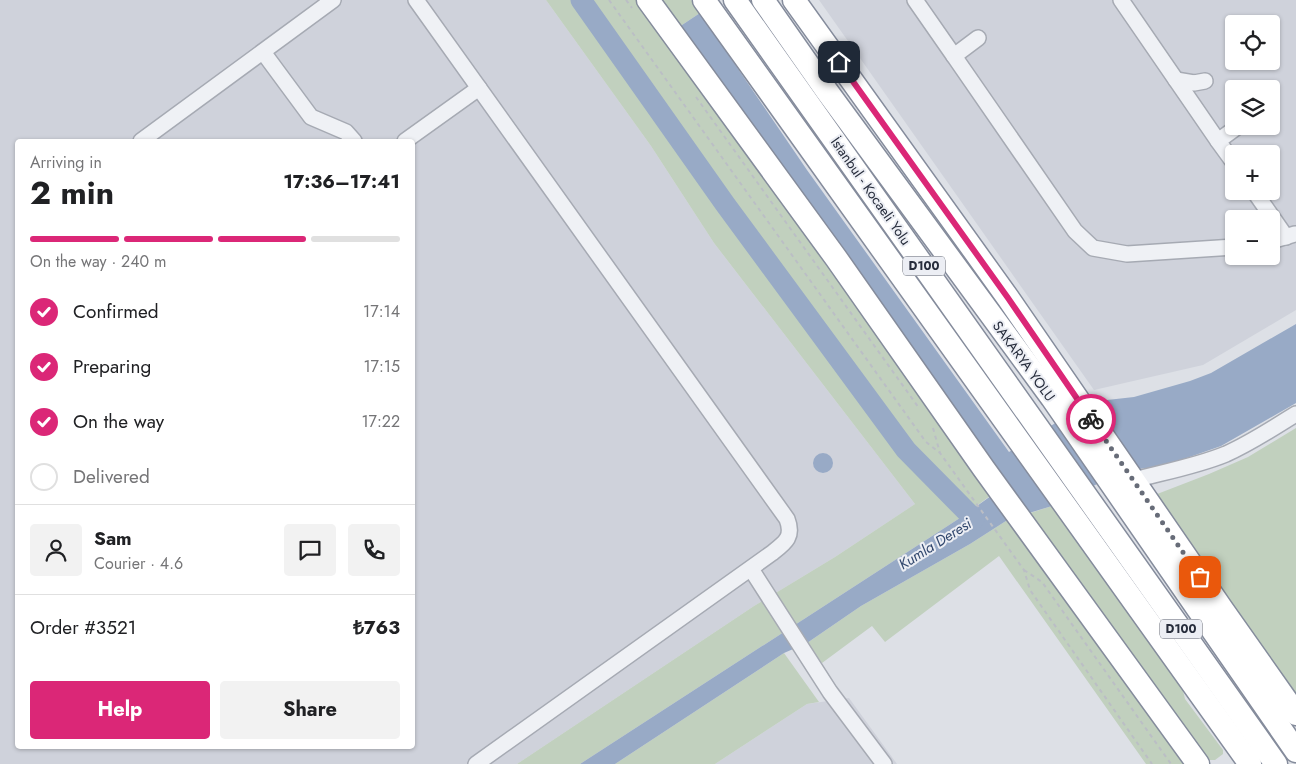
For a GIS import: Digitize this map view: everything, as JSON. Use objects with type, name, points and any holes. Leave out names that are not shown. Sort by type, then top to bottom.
[{"type":"highway","points":[[704,0],[897,269],[1020,445],[1250,764]]},
{"type":"highway","name":"İstanbul - Kocaeli Yolu","points":[[735,0],[1276,764]]},
{"type":"highway","name":"SAKARYA YOLU","points":[[763,0],[826,90],[1052,398],[1073,410],[1123,477],[1296,751]]},
{"type":"highway","points":[[794,0],[1008,298],[1073,410]]},
{"type":"highway","points":[[640,4],[836,258],[984,470],[1198,764]]},
{"type":"highway","points":[[950,219],[1052,398]]},
{"type":"highway","points":[[897,269],[1018,398]]},
{"type":"highway","points":[[1123,477],[1296,714]]},
{"type":"highway","points":[[1190,681],[1202,709],[1228,745],[1231,759],[1226,764]]},
{"type":"street","points":[[144,139],[333,0]]},
{"type":"street","points":[[416,0],[690,381],[787,519],[790,527],[789,536],[783,544],[751,569],[476,764]]},
{"type":"street","points":[[915,0],[1075,231],[1094,248],[1127,254],[1225,248]]},
{"type":"street","points":[[1121,0],[1225,151]]},
{"type":"street","points":[[954,56],[978,38]]},
{"type":"street","points":[[263,52],[311,117],[346,132],[352,139]]},
{"type":"street","points":[[1176,80],[1194,83],[1205,80]]},
{"type":"street","points":[[408,139],[479,88]]},
{"type":"street","points":[[1218,142],[1228,135]]},
{"type":"street","points":[[1262,200],[1291,235]]},
{"type":"street","points":[[1123,477],[1200,463],[1225,454],[1296,414]]},
{"type":"street","points":[[751,569],[820,676],[884,764]]},
{"type":"path","points":[[609,0],[926,442],[940,453],[999,538],[1024,570],[1042,582],[1171,764]]},
{"type":"path","points":[[626,0],[640,4]]},
{"type":"path","points":[[696,97],[922,412]]},
{"type":"path","points":[[933,428],[940,453]]},
{"type":"path","points":[[1024,570],[1030,590],[1152,764]]},
{"type":"shaded area","points":[[0,0],[546,0],[651,146],[714,243],[915,504],[835,557],[754,606],[517,764],[0,764]]},
{"type":"shaded area","points":[[819,0],[1296,0],[1296,310],[1203,365],[1094,390]]},
{"type":"shaded area","points":[[849,698],[897,764],[715,764],[807,704]]},
{"type":"green space","points":[[546,0],[637,0],[990,496],[963,516],[580,764],[517,764],[754,606],[835,557],[915,504],[714,243],[651,146]]},
{"type":"green space","points":[[659,0],[691,0],[700,13],[679,27]]},
{"type":"green space","points":[[1296,428],[1296,699],[1152,496],[1248,457]]},
{"type":"green space","points":[[1052,506],[1181,682],[1185,699],[1223,750],[1223,754],[1215,760],[1210,760],[1200,752],[1024,515]]},
{"type":"green space","points":[[1009,519],[1186,764],[1146,764],[999,556],[885,642],[872,626],[822,663],[807,643],[861,606],[970,544]]},
{"type":"green space","points":[[784,653],[819,702],[807,704],[715,764],[615,764]]},
{"type":"water","name":"Kumla Deresi","points":[[700,13],[807,170],[1009,452],[1065,417],[1080,403],[1134,397],[1190,381],[1211,373],[1296,324],[1296,403],[1221,446],[1161,467],[1126,470],[1052,506],[1009,519],[970,544],[861,606],[807,643],[784,653],[615,764],[580,764],[963,516],[1009,483],[679,27]]},
{"type":"water","points":[[823,453],[830,456],[833,463],[830,470],[823,473],[816,470],[813,463],[816,456]]},
{"type":"waterway","name":"Kumla Deresi","points":[[581,0],[725,204],[906,450],[974,519]]},
{"type":"way so far","points":[[1091,419],[1200,577]]},
{"type":"route","points":[[839,62],[1008,298],[1091,419]]}]
